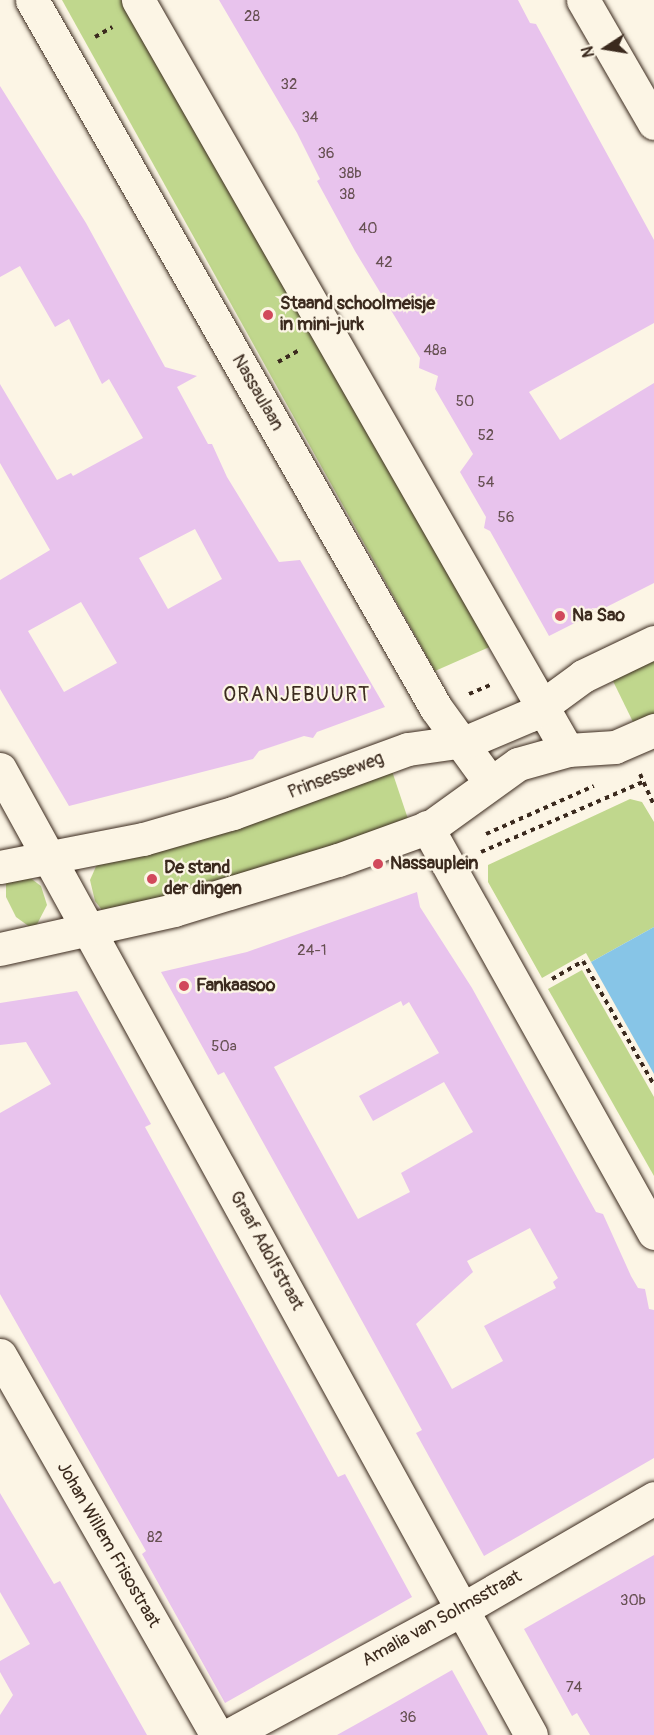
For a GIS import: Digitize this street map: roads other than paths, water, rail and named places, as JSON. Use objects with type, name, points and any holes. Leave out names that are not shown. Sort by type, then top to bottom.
[{"type":"street","name":"Nassaulaan","points":[[32,0],[436,708],[489,781]]},
{"type":"street","points":[[582,0],[654,123]]},
{"type":"street","points":[[141,4],[331,333],[567,750]]},
{"type":"street","name":"Prinsesseweg","points":[[0,867],[51,859],[233,813],[408,749],[461,742],[501,729],[544,706],[583,676],[654,642]]},
{"type":"street","points":[[0,949],[92,931],[256,887],[427,827],[448,817],[489,781],[518,764],[567,750],[615,747],[646,755]]},
{"type":"street","name":"Graaf Adolfstraat","points":[[0,769],[92,931],[531,1735]]},
{"type":"street","points":[[427,827],[654,1233]]},
{"type":"street","name":"Johan Willem Frisostraat","points":[[0,1355],[217,1735]]},
{"type":"street","name":"Amalia van Solmsstraat","points":[[228,1735],[461,1610],[654,1498]]},
{"type":"water","points":[[654,927],[654,1074],[591,962]]},
{"type":"place","name":"Staand schoolmeisje in mini-jurk","points":[[268,315]]},
{"type":"place","name":"Na Sao","points":[[560,616]]},
{"type":"place","name":"Nassauplein","points":[[378,864]]},
{"type":"place","name":"De stand der dingen","points":[[152,879]]},
{"type":"place","name":"Fankaasoo","points":[[184,986]]},
{"type":"district","name":"ORANJEBUURT","points":[[297,694]]}]
